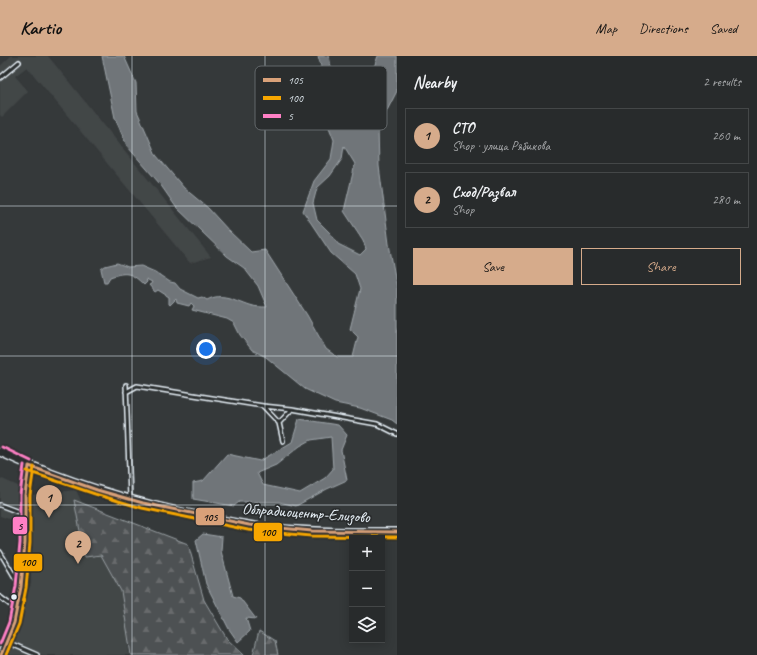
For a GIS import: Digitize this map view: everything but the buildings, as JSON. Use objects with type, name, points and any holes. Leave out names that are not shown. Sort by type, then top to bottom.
[{"type":"street","name":"Облрадиоцентр-Елизово","points":[[0,452],[59,478],[130,500],[173,511],[260,527],[334,532],[397,532]]},
{"type":"street","points":[[1,655],[18,610],[25,543],[24,514],[29,466]]},
{"type":"lane","points":[[0,78],[19,62]]},
{"type":"lane","points":[[126,385],[130,500]]},
{"type":"lane","points":[[126,392],[138,386],[263,406],[292,409],[376,424],[397,434]]},
{"type":"lane","points":[[263,406],[279,423],[283,441]]},
{"type":"lane","points":[[279,423],[292,409]]},
{"type":"lane","points":[[0,505],[24,514]]},
{"type":"lane","points":[[0,552],[21,587]]},
{"type":"lane","points":[[0,597],[18,610]]},
{"type":"lane","points":[[7,642],[37,655]]},
{"type":"shaded area","points":[[11,56],[48,56],[211,257],[190,263],[27,67],[15,76],[28,91],[2,117],[0,115],[0,66]]},
{"type":"shaded area","points":[[102,56],[124,56],[136,83],[137,111],[156,155],[184,188],[208,208],[251,252],[265,250],[307,315],[326,349],[337,357],[353,357],[358,337],[350,329],[360,289],[355,274],[331,253],[303,211],[314,181],[331,159],[334,140],[330,130],[378,130],[379,166],[389,244],[397,288],[397,424],[392,420],[360,408],[335,403],[305,389],[266,357],[252,350],[240,335],[234,323],[227,319],[192,310],[194,306],[191,303],[189,306],[177,303],[176,299],[170,305],[169,297],[158,290],[155,292],[149,285],[152,282],[146,279],[147,282],[144,285],[129,274],[121,274],[110,277],[107,282],[104,282],[101,269],[105,266],[117,263],[128,267],[141,266],[155,272],[170,282],[175,283],[180,289],[198,298],[202,297],[207,300],[223,297],[251,306],[267,307],[258,286],[244,268],[227,256],[176,207],[160,184],[127,146],[115,118]],"holes":[[[344,146],[355,164],[344,211],[363,240],[366,249],[360,255],[338,244],[331,234],[317,220],[313,203],[317,188],[330,176],[342,159]]]},
{"type":"shaded area","points":[[318,56],[329,56],[331,65],[321,66]]},
{"type":"shaded area","points":[[378,56],[397,56],[397,91],[387,110],[387,66],[374,66]]},
{"type":"shaded area","points":[[299,419],[338,425],[347,435],[341,450],[347,480],[296,506],[279,502],[239,502],[234,506],[193,499],[193,483],[203,481],[227,454],[260,461],[292,442]],"holes":[[[331,437],[333,469],[325,478],[300,493],[263,485],[257,473],[276,465],[300,446],[311,440]]]},
{"type":"shaded area","points":[[0,478],[18,486],[18,522],[0,516]]},
{"type":"shaded area","points":[[76,490],[125,596],[129,655],[3,655],[31,584],[32,495]]},
{"type":"shaded area","points":[[203,534],[222,537],[221,551],[233,596],[240,598],[256,619],[246,618],[250,631],[238,642],[229,629],[206,584],[196,540]]},
{"type":"green space","points":[[74,500],[188,544],[204,600],[227,639],[244,655],[131,655],[121,591],[101,555],[85,557]]},
{"type":"green space","points":[[259,631],[275,641],[278,655],[253,655]]},
{"type":"transit line","name":"5","points":[[2,447],[31,461]]},
{"type":"transit line","name":"5","points":[[0,644],[9,622],[16,586],[20,543],[20,495],[24,465]]},
{"type":"transit line","name":"105","points":[[29,466],[97,490],[143,503],[249,525],[312,531],[397,532]]},
{"type":"transit line","name":"105","points":[[1,655],[14,623],[21,587],[25,543],[25,495],[29,466]]},
{"type":"transit line","name":"100","points":[[6,655],[19,624],[26,588],[30,543],[30,495],[34,467]]},
{"type":"transit line","name":"100","points":[[27,471],[142,508],[248,530],[311,536],[397,537]]},
{"type":"place","name":"СТО","points":[[49,518]]},
{"type":"place","name":"Сход/Развал","points":[[78,564]]}]
